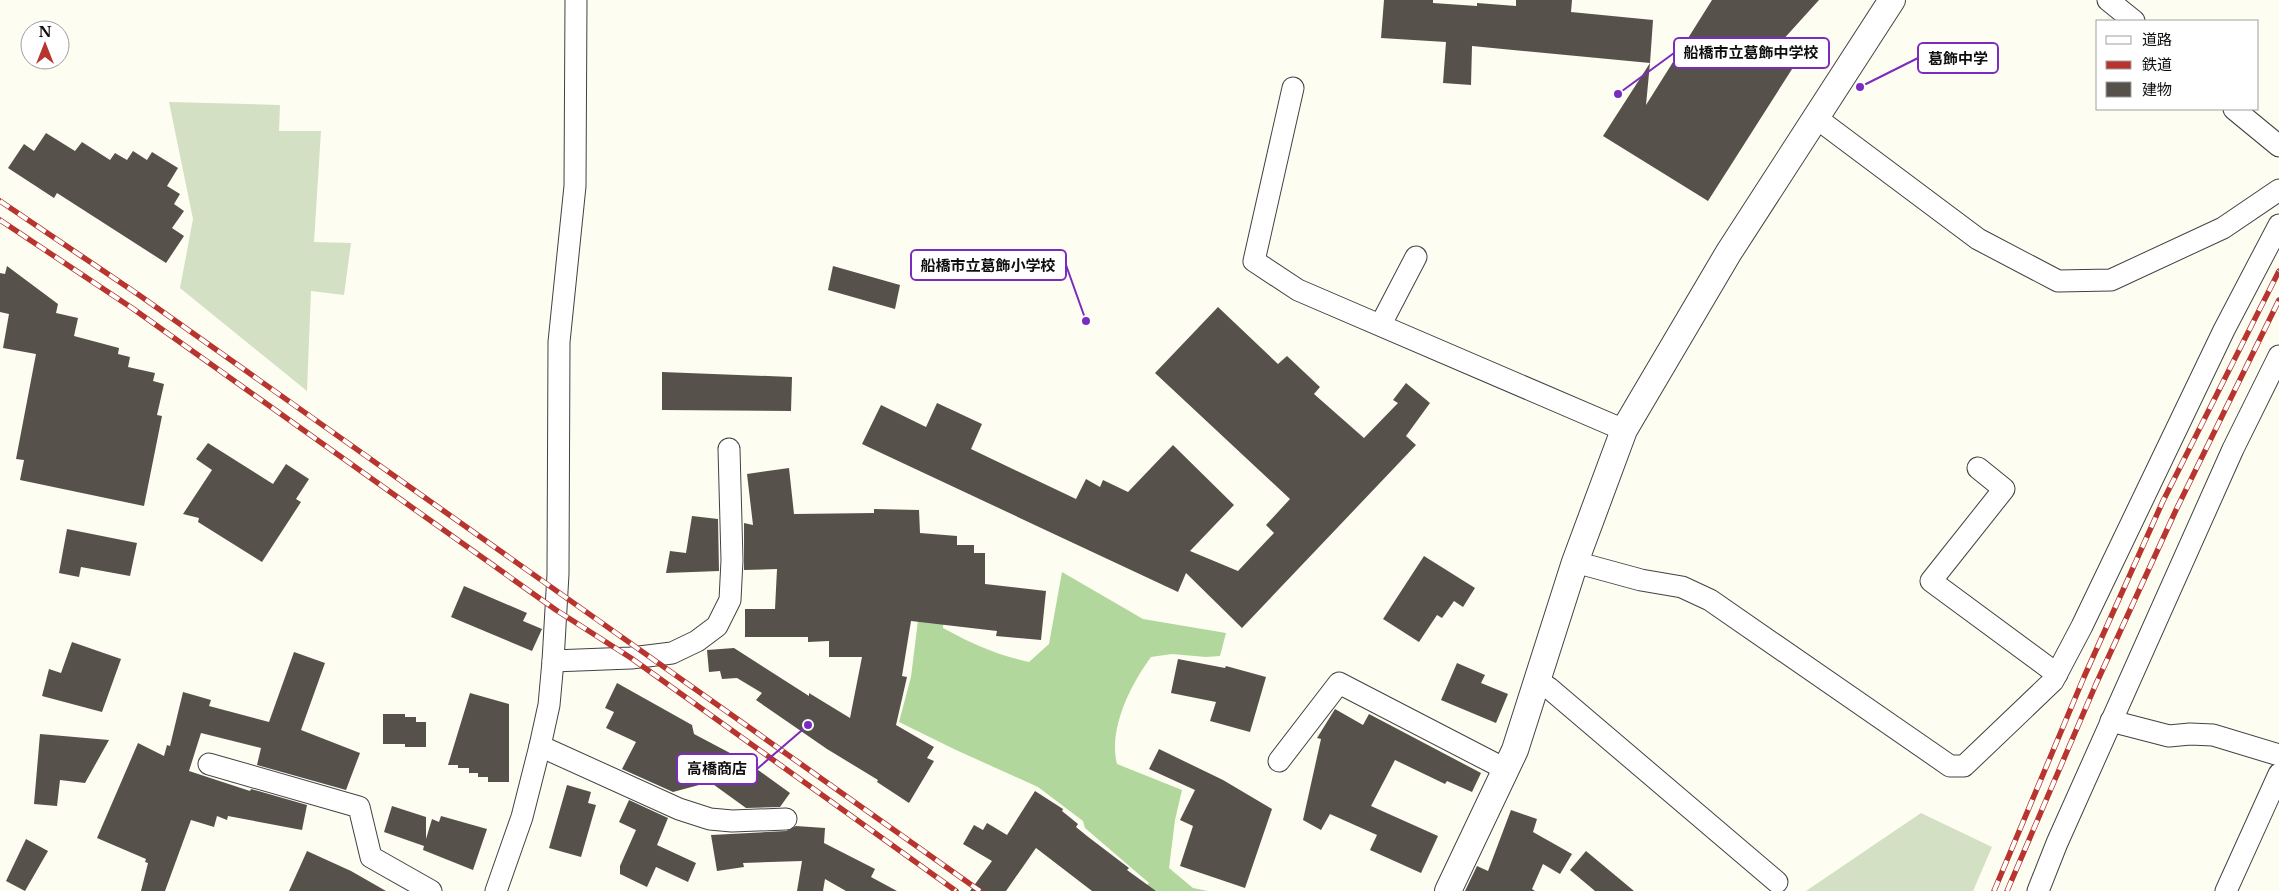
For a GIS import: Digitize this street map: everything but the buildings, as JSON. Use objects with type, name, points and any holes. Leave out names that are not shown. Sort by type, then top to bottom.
[{"type":"street","points":[[496,891],[522,817],[540,746],[548,705],[553,661],[558,574],[559,342],[575,186],[576,0]]},
{"type":"street","points":[[1448,891],[1507,770],[1538,681],[1575,562],[1624,430],[1728,252],[1892,0]]},
{"type":"street","points":[[2108,0],[2133,20]]},
{"type":"street","points":[[1293,88],[1254,261],[1298,290],[1381,324],[1624,430]]},
{"type":"street","points":[[2235,110],[2279,146]]},
{"type":"street","points":[[1815,117],[1978,239],[2058,281],[2111,280],[2224,228],[2279,190]]},
{"type":"street","points":[[1575,562],[1642,580],[1682,587],[1710,600],[1950,766],[1964,766],[2057,674],[2082,626],[2224,330],[2279,225]]},
{"type":"street","points":[[1381,324],[1416,257]]},
{"type":"street","points":[[2038,891],[2057,842],[2232,449],[2279,356]]},
{"type":"street","points":[[553,661],[631,658],[672,653],[697,641],[717,626],[730,600],[732,560],[729,449]]},
{"type":"street","points":[[1978,468],[2004,488],[1930,581],[2057,674]]},
{"type":"street","points":[[1538,681],[1556,694],[1777,882]]},
{"type":"street","points":[[1279,761],[1339,683],[1507,770]]},
{"type":"street","points":[[2111,721],[2169,736],[2190,734],[2213,735],[2279,755]]},
{"type":"street","points":[[540,746],[678,809],[710,819],[732,821],[786,818]]},
{"type":"street","points":[[209,764],[359,807],[371,857],[432,891]]},
{"type":"street","points":[[2226,891],[2279,774]]},
{"type":"green space","points":[[169,102],[280,105],[279,131],[321,131],[314,242],[351,243],[344,295],[311,291],[307,391],[180,288],[193,219]]},
{"type":"green space","points":[[1062,572],[1143,619],[1226,633],[1220,656],[1206,657],[1172,654],[1151,657],[1136,680],[1123,708],[1116,736],[1115,750],[1117,764],[1182,790],[1175,820],[1169,868],[1193,888],[1208,891],[1145,891],[1143,889],[1149,883],[1085,828],[1083,821],[1038,787],[899,722],[911,677],[923,580],[947,578],[943,628],[985,648],[1029,662],[1049,644]]},
{"type":"green space","points":[[1921,813],[1992,847],[1973,891],[1806,891]]},
{"type":"railway","points":[[0,201],[139,295],[980,891]]},
{"type":"railway","points":[[0,220],[132,308],[556,610],[631,658],[956,891]]},
{"type":"railway","points":[[1994,891],[2084,677],[2163,501],[2279,271]]},
{"type":"railway","points":[[2007,891],[2096,684],[2176,510],[2279,300]]},
{"type":"place","name":"葛飾中学","points":[[1860,87]]},
{"type":"place","name":"船橋市立葛飾中学校","points":[[1618,94]]},
{"type":"place","name":"船橋市立葛飾小学校","points":[[1086,321]]},
{"type":"place","name":"高橋商店","points":[[808,725]]}]
